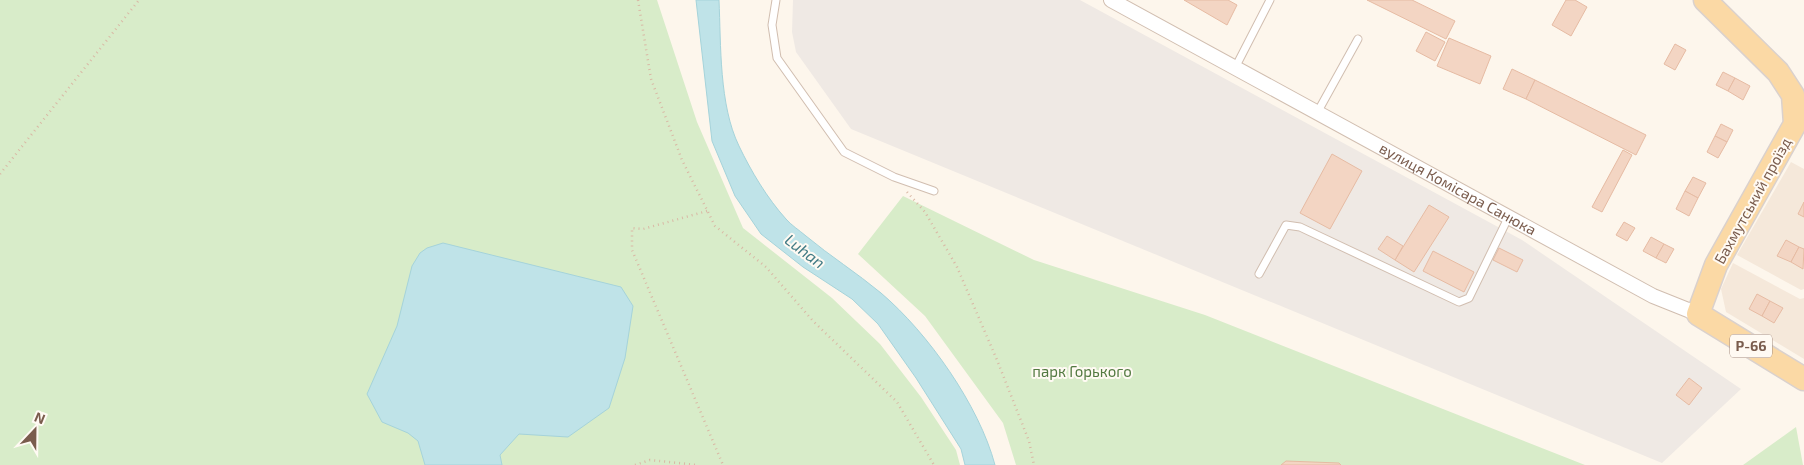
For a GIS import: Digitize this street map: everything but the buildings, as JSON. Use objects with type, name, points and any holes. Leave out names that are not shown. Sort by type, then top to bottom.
[{"type":"main road","name":"Бахмутський проїзд","points":[[1698,314],[1716,264],[1795,124],[1793,95],[1778,72],[1706,0]]},
{"type":"main road","name":"вулиця Комісара Санюка","points":[[1698,314],[1804,378]]},
{"type":"street","name":"вулиця Комісара Санюка","points":[[1111,0],[1653,296],[1698,314]]},
{"type":"lane","points":[[776,0],[772,25],[776,58],[844,152],[894,177],[934,192]]},
{"type":"lane","points":[[1235,68],[1270,0]]},
{"type":"lane","points":[[1317,113],[1358,39]]},
{"type":"lane","points":[[1259,274],[1286,225],[1300,227],[1459,302],[1469,298],[1508,218]]},
{"type":"path","points":[[0,174],[139,0]]},
{"type":"path","points":[[638,0],[651,79],[682,160],[715,226],[766,267],[813,321],[897,402],[934,465]]},
{"type":"path","points":[[894,177],[925,212],[957,267],[1029,441],[1034,465]]},
{"type":"path","points":[[707,211],[643,229],[632,228],[632,250],[723,465]]},
{"type":"path","points":[[635,465],[650,460],[697,465]]},
{"type":"shaded area","points":[[793,0],[1080,0],[1522,240],[1741,389],[1662,463],[851,129],[796,52],[792,32]]},
{"type":"shaded area","points":[[1791,162],[1804,169],[1804,289],[1801,290],[1737,255]]},
{"type":"shaded area","points":[[1733,263],[1800,299],[1804,298],[1804,359],[1726,312],[1721,289]]},
{"type":"green space","points":[[0,0],[657,0],[697,122],[743,228],[832,298],[880,344],[921,397],[956,450],[960,465],[0,465]]},
{"type":"green space","name":"парк Горького","points":[[903,196],[1034,260],[1205,315],[1585,465],[1016,465],[1003,423],[925,316],[858,254]]},
{"type":"green space","points":[[1796,427],[1803,465],[1743,465]]},
{"type":"water","name":"Luhan","points":[[696,0],[719,0],[724,94],[732,130],[760,184],[790,223],[881,293],[899,309],[934,349],[977,418],[995,465],[965,465],[961,449],[916,378],[878,324],[852,299],[803,267],[761,234],[735,196],[712,141]]},
{"type":"water","points":[[443,243],[621,287],[633,306],[625,358],[609,408],[568,437],[519,434],[500,455],[502,465],[425,465],[418,441],[408,433],[382,422],[367,394],[397,326],[412,266],[420,253],[427,248]]}]
